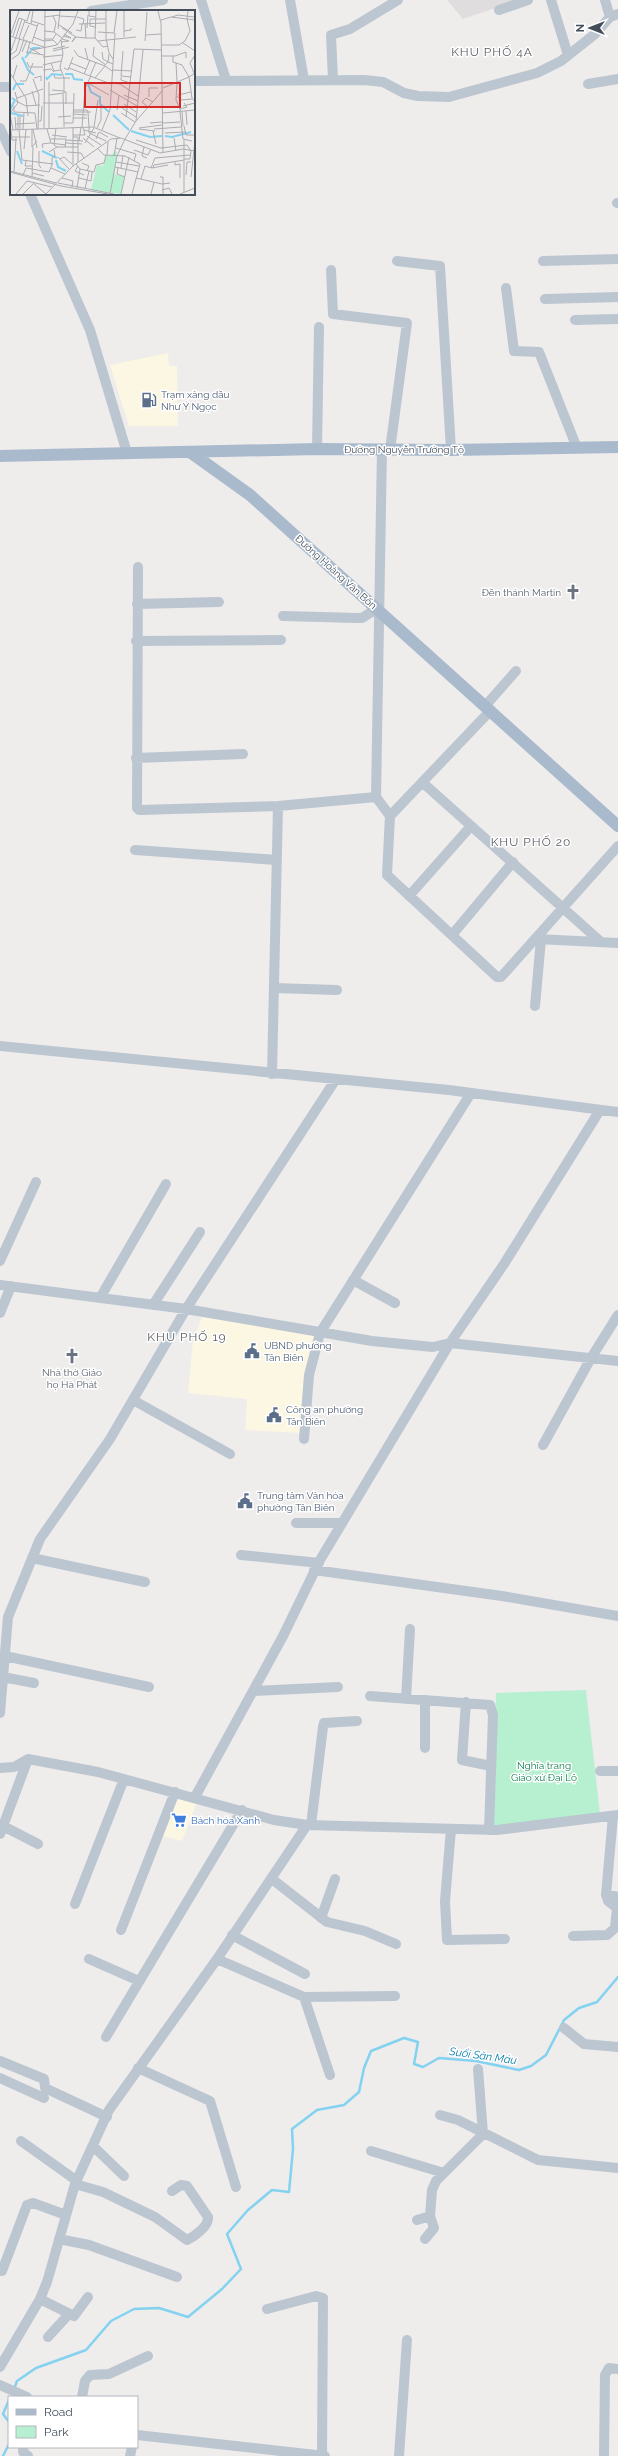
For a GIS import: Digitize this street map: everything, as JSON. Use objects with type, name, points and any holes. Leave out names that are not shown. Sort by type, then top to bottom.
[{"type":"main road","name":"Đường Nguyễn Trường Tộ","points":[[190,452],[317,449],[451,450],[618,447]]},
{"type":"main road","points":[[0,456],[190,452]]},
{"type":"main road","name":"Đường Hoàng Văn Bổn","points":[[190,452],[250,495],[489,708],[618,826]]},
{"type":"street","points":[[98,10],[163,0]]},
{"type":"street","points":[[201,0],[226,80]]},
{"type":"street","points":[[290,0],[304,80]]},
{"type":"street","points":[[333,80],[331,35],[350,29],[398,0]]},
{"type":"street","points":[[499,10],[528,0]]},
{"type":"street","points":[[551,0],[568,55]]},
{"type":"street","points":[[195,81],[333,80],[383,82],[404,93],[418,96],[449,97],[537,73],[568,55],[595,34],[614,15],[605,0]]},
{"type":"street","points":[[588,84],[618,79]]},
{"type":"street","points":[[0,87],[10,86]]},
{"type":"street","points":[[0,128],[10,150]]},
{"type":"street","points":[[30,195],[90,330],[127,453]]},
{"type":"street","points":[[542,261],[618,259]]},
{"type":"street","points":[[397,261],[440,266],[451,450]]},
{"type":"street","points":[[331,270],[334,314],[407,323],[386,449],[378,610],[376,798],[390,816]]},
{"type":"street","points":[[506,288],[514,351],[539,352],[577,448]]},
{"type":"street","points":[[545,299],[618,297]]},
{"type":"street","points":[[575,320],[618,319]]},
{"type":"street","points":[[317,449],[319,327]]},
{"type":"street","points":[[138,567],[136,641],[137,808],[142,812],[278,806],[376,798]]},
{"type":"street","points":[[137,604],[218,602]]},
{"type":"street","points":[[283,616],[362,618],[378,610]]},
{"type":"street","points":[[136,641],[280,640]]},
{"type":"street","points":[[516,671],[489,708],[390,816],[387,875],[498,978],[502,977],[539,939],[564,907],[618,846]]},
{"type":"street","points":[[136,758],[243,754]]},
{"type":"street","points":[[422,782],[564,907],[601,942]]},
{"type":"street","points":[[272,1074],[278,806]]},
{"type":"street","points":[[409,896],[471,826]]},
{"type":"street","points":[[135,850],[277,860]]},
{"type":"street","points":[[452,935],[513,862]]},
{"type":"street","points":[[539,939],[618,943]]},
{"type":"street","points":[[535,1006],[539,939]]},
{"type":"street","points":[[274,988],[337,990]]},
{"type":"street","points":[[0,1046],[471,1093],[618,1112]]},
{"type":"street","points":[[0,1713],[8,1617],[40,1539],[101,1453],[186,1309],[336,1079]]},
{"type":"street","points":[[304,1439],[309,1375],[320,1333],[471,1093]]},
{"type":"street","points":[[195,1797],[253,1691],[316,1567],[450,1343],[504,1264],[600,1110]]},
{"type":"street","points":[[0,1261],[36,1182]]},
{"type":"street","points":[[100,1298],[166,1184]]},
{"type":"street","points":[[153,1305],[200,1232]]},
{"type":"street","points":[[353,1280],[395,1303]]},
{"type":"street","points":[[0,1285],[186,1309],[320,1333],[433,1347],[450,1343],[618,1361]]},
{"type":"street","points":[[0,1313],[11,1286]]},
{"type":"street","points":[[543,1446],[591,1358],[618,1315]]},
{"type":"street","points":[[133,1400],[230,1454]]},
{"type":"street","points":[[296,1522],[342,1523]]},
{"type":"street","points":[[241,1555],[502,1596],[618,1616]]},
{"type":"street","points":[[32,1558],[145,1582]]},
{"type":"street","points":[[406,1699],[410,1629]]},
{"type":"street","points":[[5,1656],[149,1686]]},
{"type":"street","points":[[3,1677],[34,1683]]},
{"type":"street","points":[[253,1691],[338,1687]]},
{"type":"street","points":[[370,1696],[485,1703],[493,1708],[489,1830]]},
{"type":"street","points":[[425,1700],[425,1748]]},
{"type":"street","points":[[466,1702],[462,1760],[491,1766]]},
{"type":"street","points":[[1,2362],[40,2299],[76,2182],[107,2117],[138,2068],[309,1825],[324,1723],[329,1721],[356,1721]]},
{"type":"street","points":[[28,1759],[2,1830],[38,1844]]},
{"type":"street","points":[[0,1768],[14,1768],[28,1759],[124,1779],[195,1797],[274,1820],[309,1825],[489,1830],[616,1815],[606,1894],[606,1899],[615,1905],[618,1912],[612,1932],[606,1935],[573,1936]]},
{"type":"street","points":[[600,1771],[618,1771]]},
{"type":"street","points":[[75,1904],[124,1779]]},
{"type":"street","points":[[121,1930],[175,1792]]},
{"type":"street","points":[[106,2038],[242,1810]]},
{"type":"street","points":[[451,1829],[445,1902],[446,1940],[505,1939]]},
{"type":"street","points":[[272,1879],[321,1918],[331,1924],[365,1931],[396,1944]]},
{"type":"street","points":[[321,1918],[334,1879]]},
{"type":"street","points":[[606,1894],[618,1897]]},
{"type":"street","points":[[232,1935],[305,1974]]},
{"type":"street","points":[[89,1959],[139,1981]]},
{"type":"street","points":[[216,1959],[304,1997],[395,1996]]},
{"type":"street","points":[[304,1997],[330,2075]]},
{"type":"street","points":[[564,2028],[584,2044],[618,2047]]},
{"type":"street","points":[[0,2061],[44,2079],[45,2088],[107,2117]]},
{"type":"street","points":[[138,2068],[210,2101],[236,2187]]},
{"type":"street","points":[[425,2239],[434,2228],[430,2216],[432,2190],[444,2173],[483,2134],[478,2069]]},
{"type":"street","points":[[0,2078],[44,2098]]},
{"type":"street","points":[[440,2115],[458,2120],[483,2134],[538,2160],[618,2168]]},
{"type":"street","points":[[20,2141],[76,2182],[103,2192],[155,2217],[187,2240],[208,2222],[208,2217],[187,2186],[181,2185],[172,2191]]},
{"type":"street","points":[[94,2147],[124,2176]]},
{"type":"street","points":[[371,2151],[444,2173]]},
{"type":"street","points":[[2,2271],[27,2205],[33,2203],[66,2215]]},
{"type":"street","points":[[417,2220],[430,2216]]},
{"type":"street","points":[[59,2239],[89,2245],[177,2277]]},
{"type":"street","points":[[138,2435],[324,2456],[323,2298],[316,2296],[267,2310]]},
{"type":"street","points":[[40,2299],[76,2316],[88,2297]]},
{"type":"street","points":[[48,2337],[69,2314]]},
{"type":"street","points":[[399,2456],[407,2340]]},
{"type":"street","points":[[82,2396],[85,2381],[90,2375],[110,2374],[148,2356]]},
{"type":"street","points":[[604,2456],[606,2375],[609,2368],[618,2369]]},
{"type":"street","points":[[3,2387],[22,2395]]},
{"type":"street","points":[[23,2448],[23,2452],[28,2456]]},
{"type":"shaded area","points":[[447,0],[519,0],[463,19]]},
{"type":"shaded area","name":"Trạm xăng dầu Như Ý Ngọc","points":[[168,353],[169,366],[177,366],[178,426],[129,426],[110,365]]},
{"type":"shaded area","name":"UBND phường Tân Biên","points":[[203,1315],[316,1335],[302,1433],[245,1430],[247,1399],[188,1393],[193,1340]]},
{"type":"shaded area","name":"Bách hóa Xanh","points":[[177,1795],[198,1800],[182,1841],[161,1836]]},
{"type":"green space","name":"Nghĩa trang Giáo xứ Đại Lộ","points":[[586,1690],[600,1814],[492,1827],[496,1693]]},
{"type":"waterway","name":"Suối Săn Máu","points":[[14,2389],[17,2381],[36,2368],[86,2350],[111,2321],[134,2309],[159,2308],[188,2317],[222,2289],[241,2269],[227,2234],[248,2210],[272,2190],[289,2192],[293,2149],[292,2129],[317,2110],[344,2105],[359,2092],[364,2068],[371,2051],[404,2038],[418,2042],[414,2064],[423,2067],[439,2058],[476,2061],[519,2070],[531,2066],[546,2055],[564,2020],[579,2008],[597,2002],[618,1977]]},
{"type":"waterway","name":"Suối Săn Máu","points":[[8,2402],[3,2414],[8,2421]]},
{"type":"waterway","name":"Suối Săn Máu","points":[[3,2456],[8,2446]]},
{"type":"place","name":"Trạm xăng dầu Như Ý Ngọc","points":[[149,400]]},
{"type":"place","name":"Đền thánh Martin","points":[[573,592]]},
{"type":"place","name":"UBND phường Tân Biên","points":[[252,1351]]},
{"type":"place","name":"Nhà thờ Giáo họ Hà Phát","points":[[72,1356]]},
{"type":"place","name":"Công an phường Tân Biên","points":[[274,1415]]},
{"type":"place","name":"Trung tâm Văn hóa phường Tân Biên","points":[[245,1501]]},
{"type":"place","name":"Bách hóa Xanh","points":[[179,1820]]},
{"type":"district","name":"KHU PHỐ 4A","points":[[492,52]]},
{"type":"district","name":"KHU PHỐ 20","points":[[531,842]]},
{"type":"district","name":"KHU PHỐ 19","points":[[187,1337]]}]
